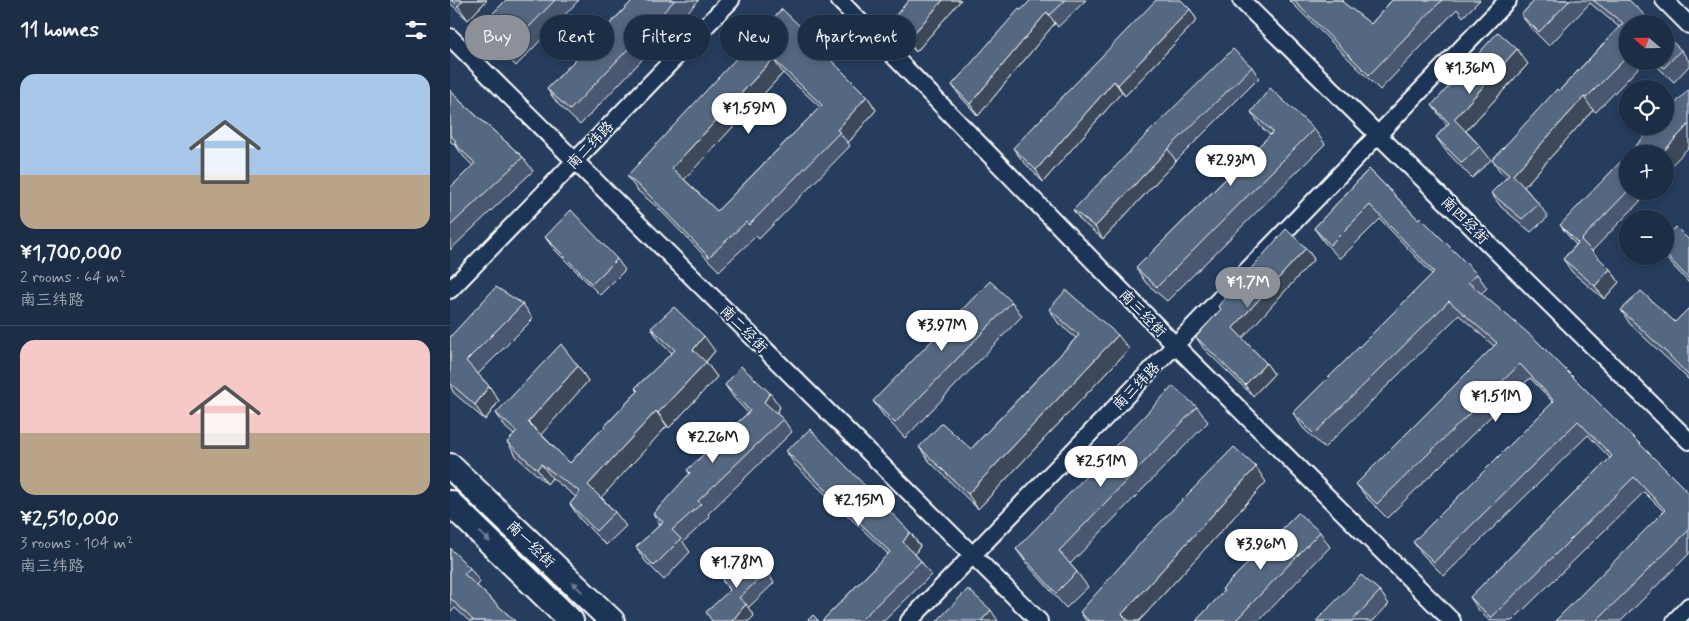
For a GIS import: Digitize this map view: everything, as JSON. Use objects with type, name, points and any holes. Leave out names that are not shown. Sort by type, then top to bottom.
[{"type":"highway","name":"南一经街","points":[[450,466],[612,621]]},
{"type":"highway","name":"南一经街","points":[[450,503],[571,621]]},
{"type":"street","name":"南二纬路","points":[[450,290],[731,0]]},
{"type":"street","name":"南三经街","points":[[839,0],[1175,345],[1452,621]]},
{"type":"street","name":"南四经街","points":[[1241,0],[1689,441]]},
{"type":"street","name":"南三纬路","points":[[909,621],[1508,0]]},
{"type":"street","points":[[1664,0],[1689,25]]},
{"type":"street","name":"南二经街","points":[[450,37],[1039,621]]},
{"type":"street","points":[[1675,621],[1689,606]]},
{"type":"building","points":[[452,0],[463,0],[458,6]]},
{"type":"building","points":[[506,0],[555,0],[530,26],[530,15],[491,15]]},
{"type":"building","points":[[633,0],[675,0],[661,15],[624,15],[624,53],[570,110],[547,89],[575,60],[614,60],[614,20]]},
{"type":"building","points":[[909,0],[943,0],[916,31],[916,15],[896,15]]},
{"type":"building","points":[[1031,0],[1066,0],[1050,15],[1047,12],[970,104],[952,85],[1019,9],[1021,10]]},
{"type":"building","points":[[1156,0],[1181,0],[1190,9],[1118,85],[1114,81],[1036,170],[1013,148]]},
{"type":"building","points":[[1293,0],[1340,0],[1371,24],[1392,0],[1442,0],[1369,75]]},
{"type":"building","points":[[1535,0],[1570,0],[1539,32],[1521,15]]},
{"type":"building","points":[[1593,0],[1629,0],[1645,15],[1619,15],[1619,20]]},
{"type":"building","points":[[782,9],[798,24],[798,60],[831,60],[867,96],[837,130],[840,132],[749,225],[746,222],[709,257],[648,194],[627,176],[735,60],[772,60],[672,168],[717,211],[822,105],[774,60],[788,60],[788,15],[776,15]]},
{"type":"building","points":[[1619,27],[1619,65],[1586,98],[1584,97],[1513,175],[1539,204],[1522,219],[1491,193],[1509,175],[1492,160],[1557,89],[1559,91]]},
{"type":"building","points":[[1498,32],[1517,49],[1454,119],[1480,146],[1462,163],[1436,137],[1449,123],[1432,105]]},
{"type":"building","points":[[1674,43],[1681,50],[1674,57]]},
{"type":"building","points":[[1233,49],[1252,67],[1168,149],[1095,227],[1073,210],[1149,132]]},
{"type":"building","points":[[1270,88],[1314,129],[1157,287],[1136,268],[1273,132],[1251,112]]},
{"type":"building","points":[[1689,89],[1689,124],[1669,145],[1636,145],[1646,135],[1674,135],[1674,105]]},
{"type":"building","points":[[450,90],[523,157],[450,226],[450,188],[475,163],[454,143],[456,141],[450,135]]},
{"type":"building","points":[[1619,163],[1619,200],[1581,240],[1610,269],[1595,286],[1563,259],[1578,243],[1560,225]]},
{"type":"building","points":[[1369,169],[1418,219],[1420,217],[1477,274],[1468,282],[1536,340],[1689,493],[1689,530],[1596,621],[1555,621],[1665,510],[1634,477],[1491,618],[1470,597],[1612,456],[1578,421],[1434,562],[1413,542],[1554,401],[1520,364],[1377,504],[1356,484],[1497,343],[1449,301],[1314,434],[1293,413],[1434,272],[1370,205],[1330,245],[1314,228]]},
{"type":"building","points":[[571,210],[617,259],[592,284],[545,237]]},
{"type":"building","points":[[1676,227],[1689,240],[1689,279],[1674,263],[1674,229]]},
{"type":"building","points":[[1286,229],[1306,248],[1233,328],[1266,363],[1245,385],[1196,337],[1221,309],[1218,306]]},
{"type":"building","points":[[990,281],[1012,302],[895,423],[873,401]]},
{"type":"building","points":[[496,287],[523,304],[466,361],[489,386],[475,405],[450,383],[450,337]]},
{"type":"building","points":[[1066,290],[1118,335],[968,494],[919,447],[942,423],[971,449],[1079,335],[1049,309]]},
{"type":"building","points":[[1641,291],[1675,322],[1689,308],[1689,376],[1621,310]]},
{"type":"building","points":[[674,307],[704,336],[693,350],[706,362],[658,413],[656,411],[588,485],[615,512],[596,531],[570,504],[580,492],[541,464],[537,469],[507,442],[517,432],[496,413],[561,344],[578,366],[528,422],[570,463],[638,391],[635,388],[675,350],[651,328]]},
{"type":"building","points":[[741,366],[770,393],[764,402],[783,419],[698,501],[701,504],[672,530],[681,539],[654,566],[636,547],[663,522],[653,514],[690,473],[687,470],[750,411],[725,385]]},
{"type":"building","points":[[1173,386],[1197,407],[1059,551],[1077,572],[1056,593],[1016,549]]},
{"type":"building","points":[[810,429],[910,532],[903,542],[921,561],[860,621],[822,621],[890,552],[786,451]]},
{"type":"building","points":[[1234,447],[1256,467],[1122,614],[1129,621],[1089,621],[1080,612],[1144,539]]},
{"type":"building","points":[[1298,513],[1320,532],[1236,620],[1238,621],[1196,621],[1224,591],[1222,589]]},
{"type":"building","points":[[450,548],[470,568],[464,574],[515,621],[474,621],[450,598]]},
{"type":"building","points":[[750,553],[767,571],[739,598],[746,604],[732,621],[712,621],[706,612],[730,590],[722,580]]},
{"type":"building","points":[[1361,575],[1380,591],[1352,621],[1316,621]]},
{"type":"building","points":[[968,589],[991,610],[981,621],[937,621]]},
{"type":"building","points":[[813,615],[819,621],[807,621]]}]
